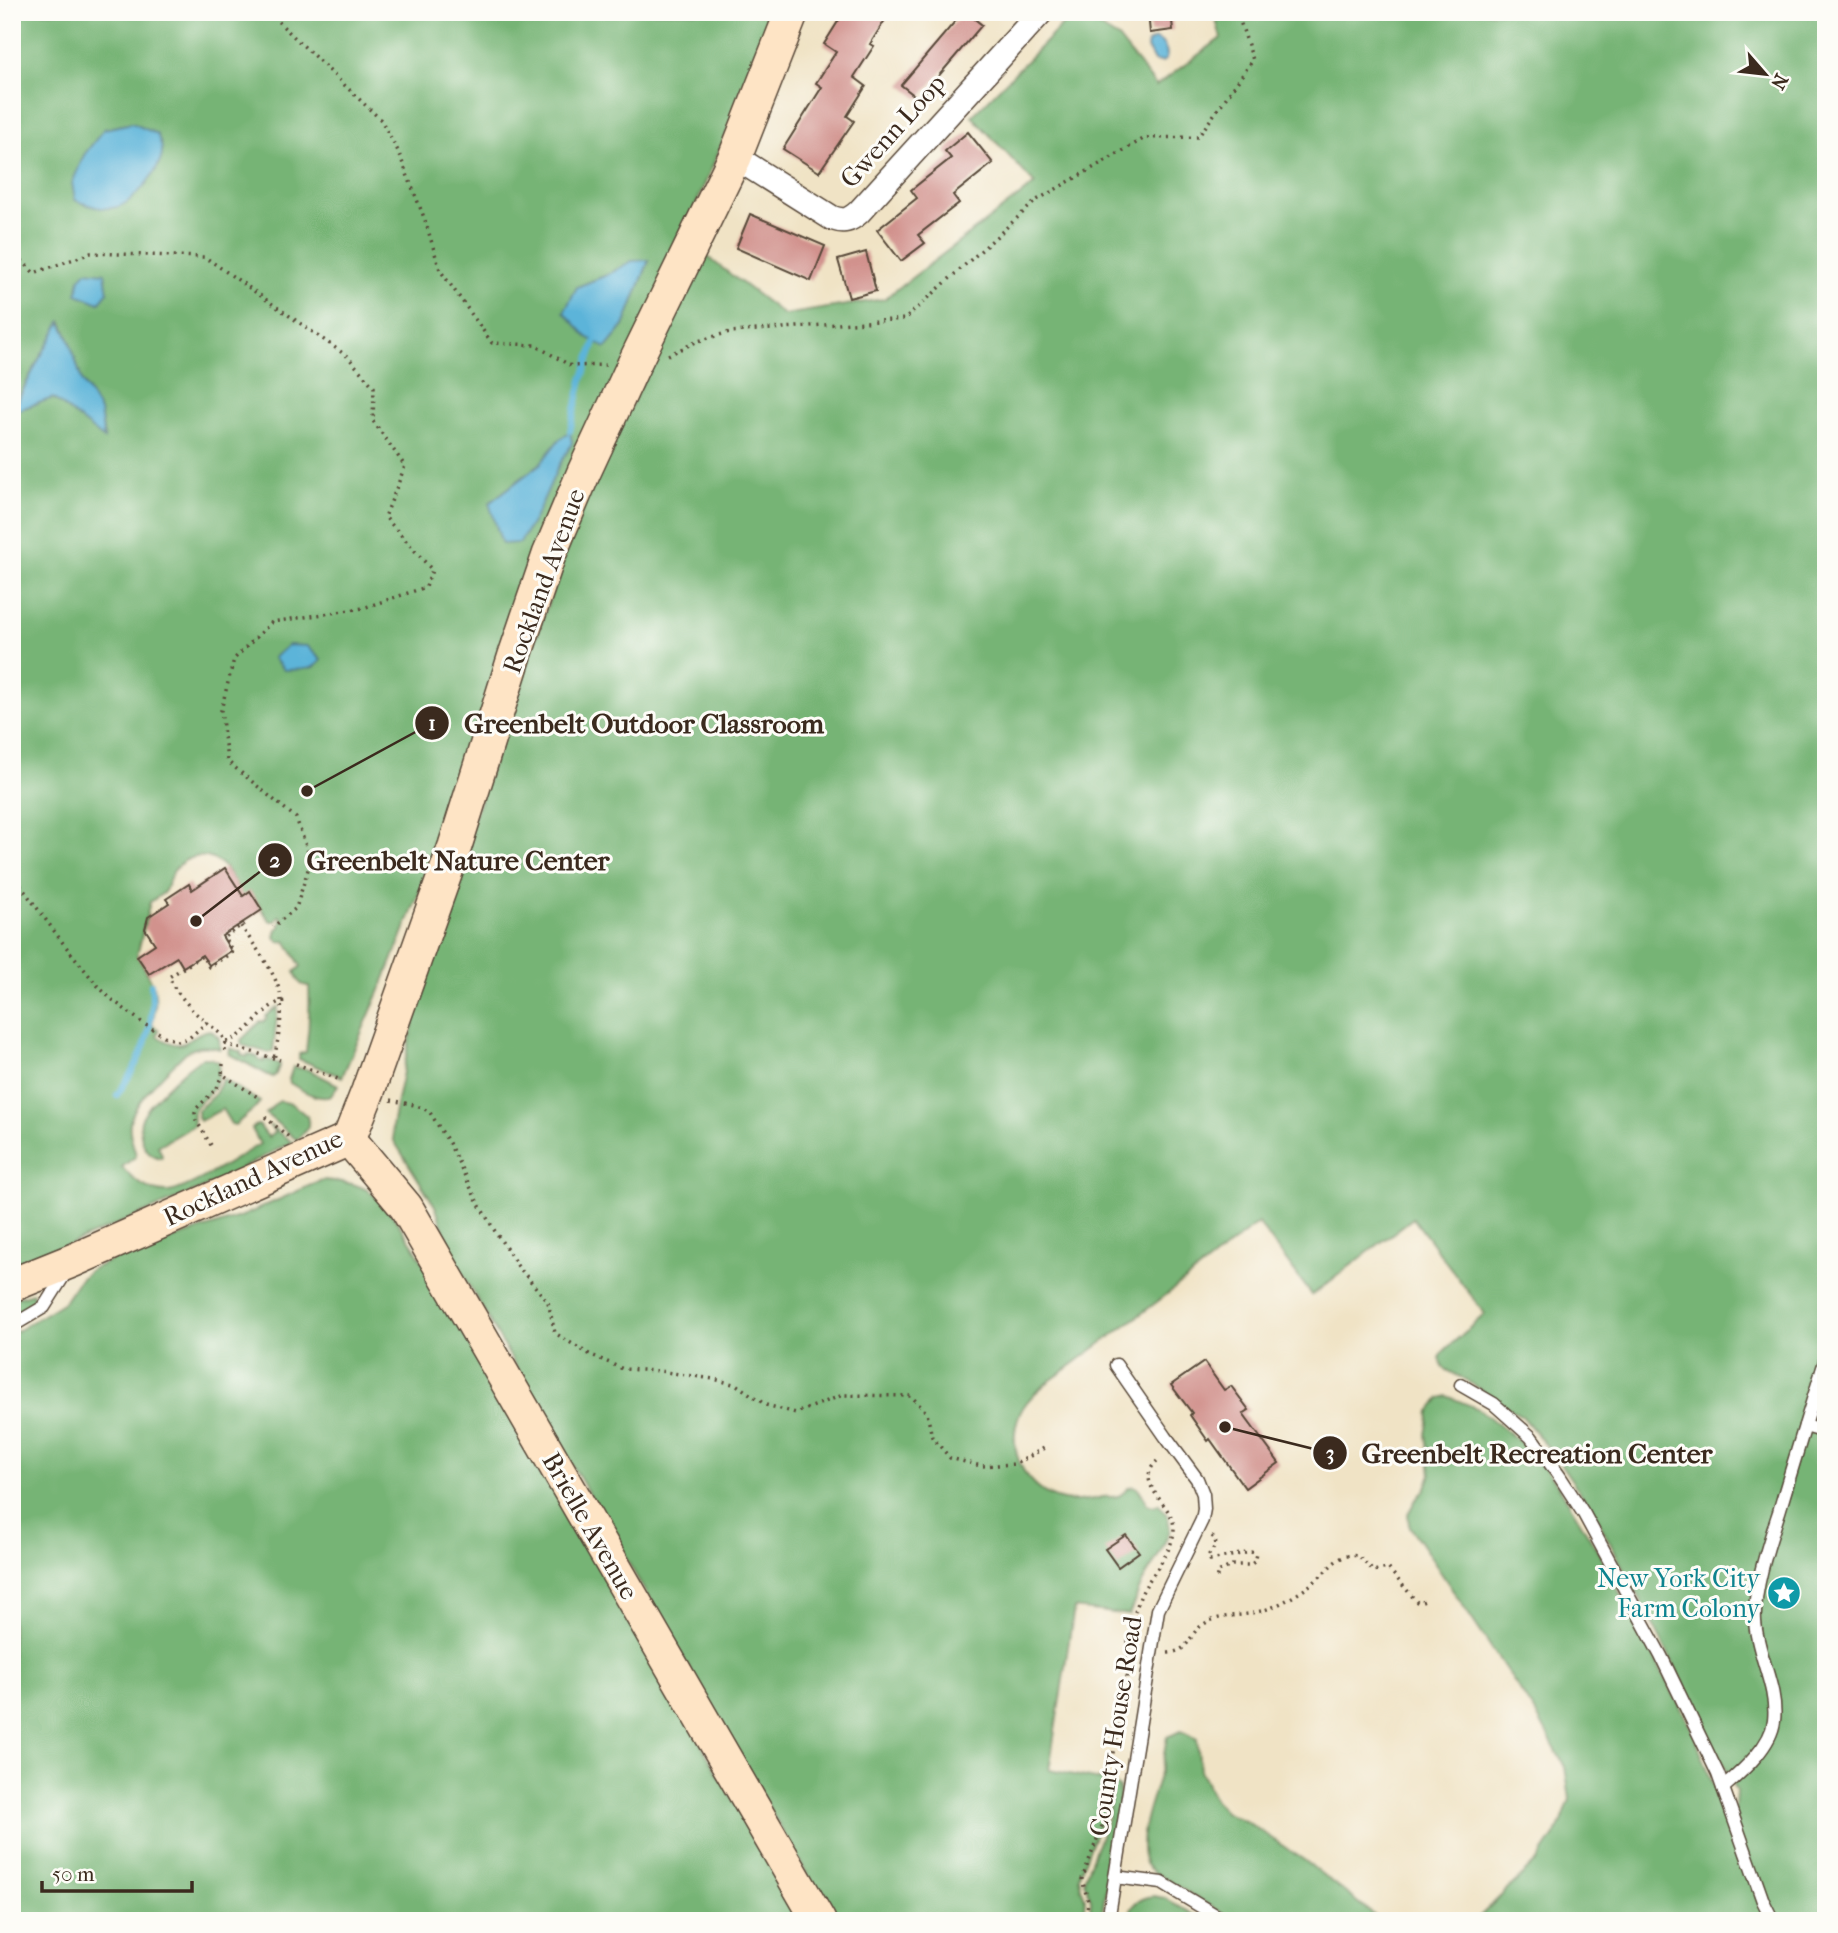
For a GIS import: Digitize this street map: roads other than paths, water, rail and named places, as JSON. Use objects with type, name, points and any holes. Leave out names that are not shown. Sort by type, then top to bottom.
[{"type":"street","name":"Rockland Avenue","points":[[12,1285],[349,1139],[455,846],[549,555],[606,424],[735,157],[792,12]]},
{"type":"street","name":"Gwenn Loop","points":[[735,157],[832,218],[850,220],[1041,12]]},
{"type":"street","name":"Brielle Avenue","points":[[349,1139],[405,1207],[820,1921]]},
{"type":"lane","points":[[12,1326],[44,1307],[74,1260]]},
{"type":"lane","points":[[1723,1788],[1756,1757],[1774,1723],[1772,1691],[1754,1620],[1758,1588],[1826,1358]]},
{"type":"lane","name":"County House Road","points":[[1108,1921],[1158,1610],[1202,1520],[1204,1509],[1203,1494],[1197,1479],[1116,1365]]},
{"type":"lane","points":[[1461,1385],[1494,1405],[1531,1437],[1584,1514],[1661,1656],[1723,1788],[1773,1921]]},
{"type":"lane","points":[[1805,1426],[1826,1432]]},
{"type":"lane","points":[[1115,1877],[1162,1883],[1225,1921]]},
{"type":"water","points":[[1155,39],[1161,42],[1166,50],[1166,59],[1162,62],[1154,61],[1147,48],[1148,43]]},
{"type":"water","points":[[132,123],[157,134],[162,146],[161,157],[153,174],[139,192],[117,207],[100,208],[75,200],[72,183],[84,155],[104,129]]},
{"type":"water","points":[[649,260],[624,326],[606,348],[587,337],[564,312],[577,287],[632,261]]},
{"type":"water","points":[[86,271],[105,273],[108,292],[99,303],[77,294],[80,278]]},
{"type":"water","points":[[61,322],[82,381],[100,411],[104,439],[53,398],[12,412]]},
{"type":"water","points":[[570,431],[572,443],[520,543],[502,544],[489,503],[540,464],[558,441]]},
{"type":"water","points":[[288,645],[307,646],[321,660],[310,668],[284,670],[273,658]]},
{"type":"waterway","points":[[570,431],[582,380],[595,342]]},
{"type":"waterway","points":[[117,1095],[134,1069],[149,1030],[151,984]]},
{"type":"place","name":"Greenbelt Outdoor Classroom","points":[[307,791]]},
{"type":"place","name":"Greenbelt Nature Center","points":[[196,921]]},
{"type":"place","name":"Greenbelt Recreation Center","points":[[1225,1427]]},
{"type":"place","name":"New York City Farm Colony","points":[[1784,1593]]}]
